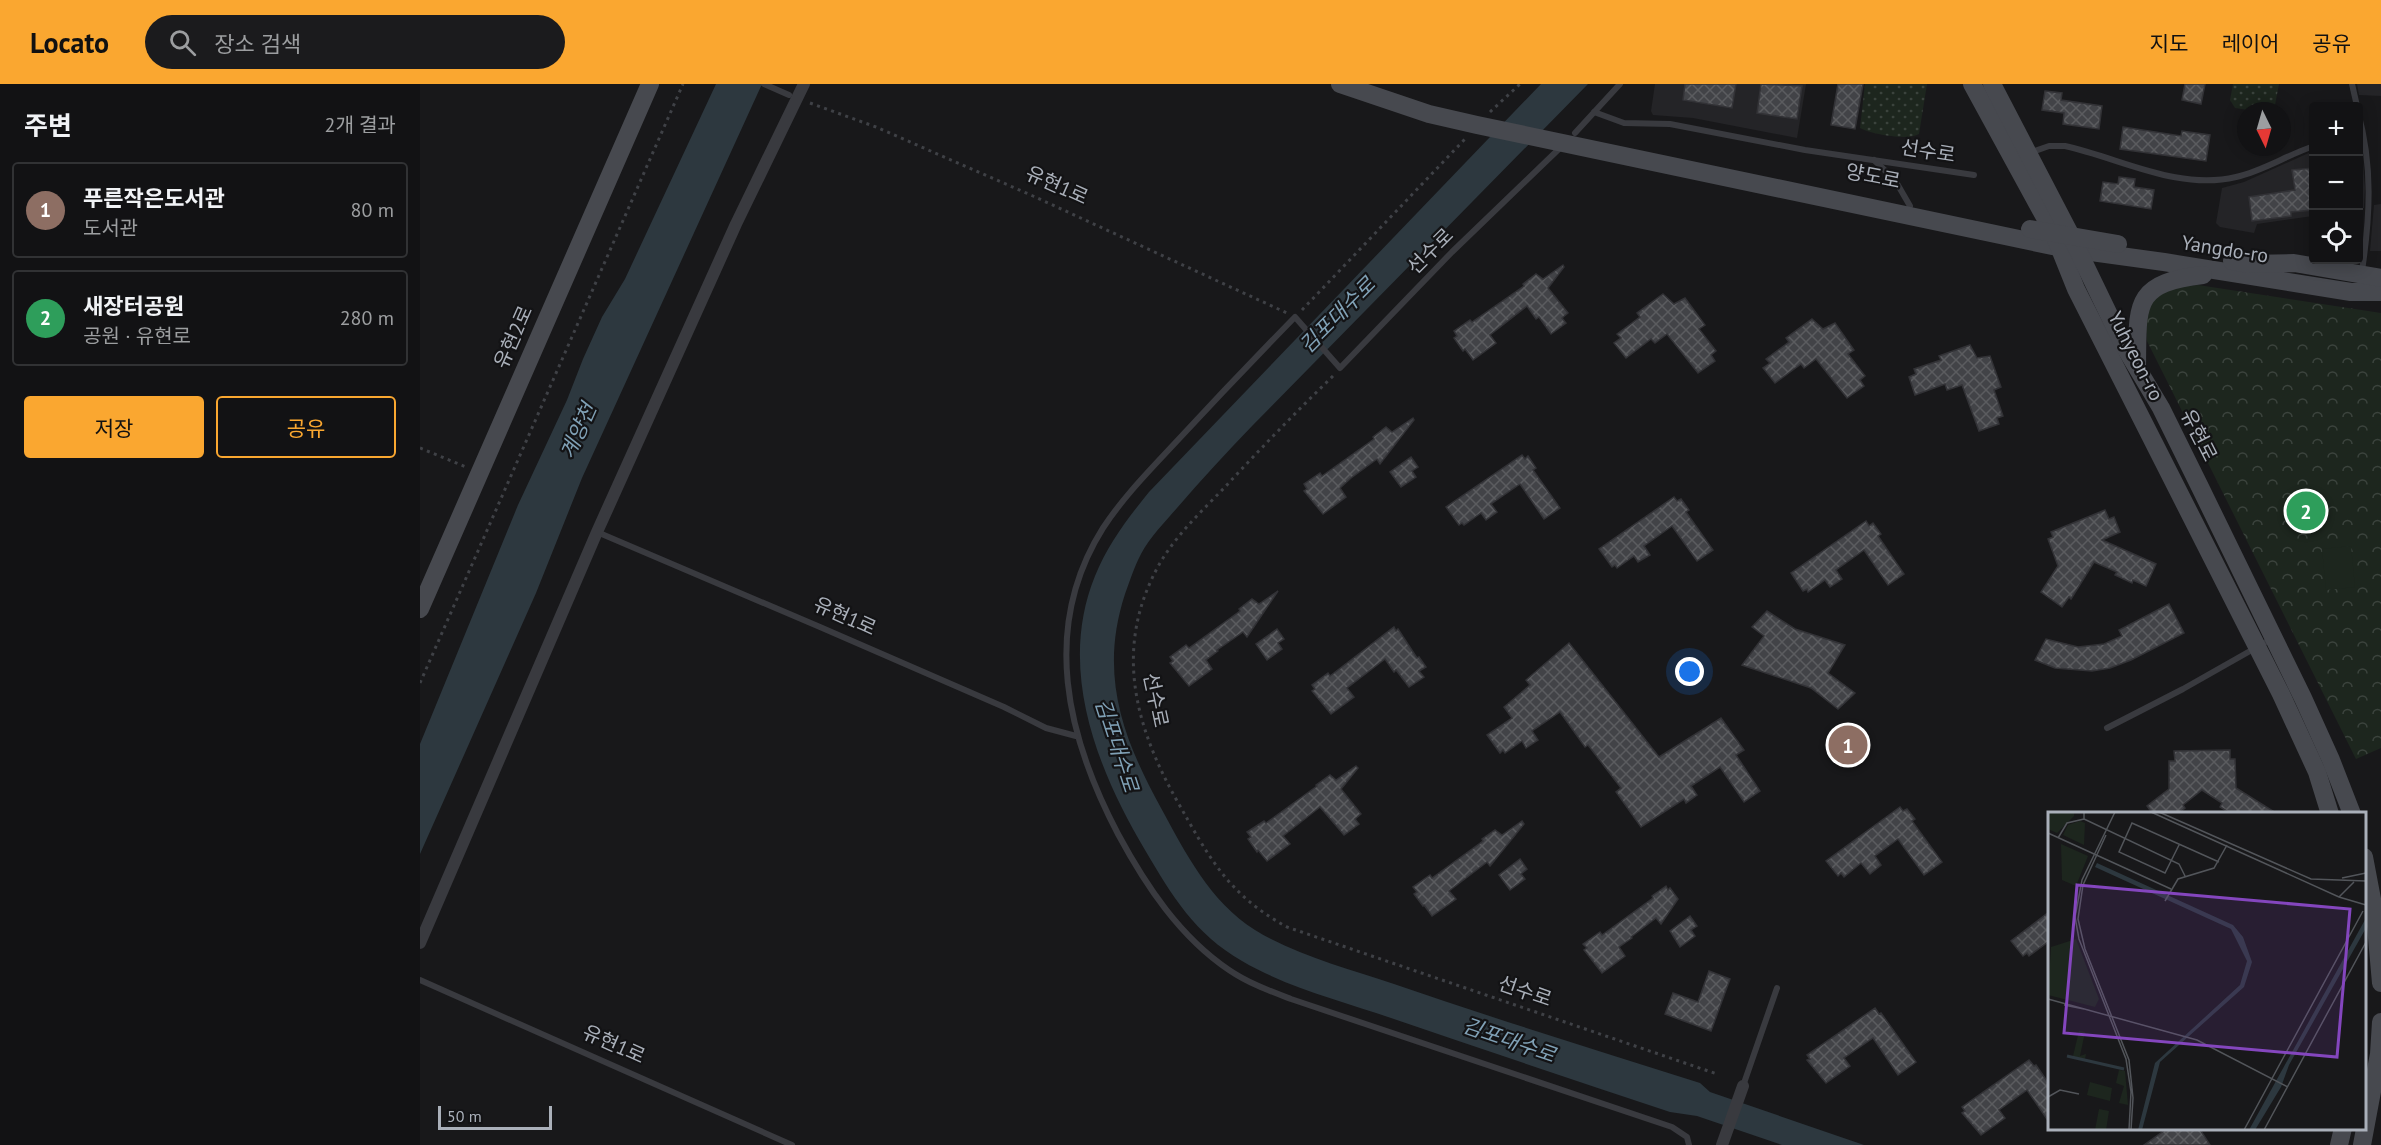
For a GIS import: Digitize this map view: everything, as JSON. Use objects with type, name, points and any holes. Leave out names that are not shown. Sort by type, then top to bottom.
[{"type":"street","name":"유현2로","points":[[420,609],[650,84]]},
{"type":"street","points":[[420,943],[597,532],[794,97],[804,84]]},
{"type":"street","name":"양도로","points":[[1340,84],[1429,114],[1485,121],[1718,167],[1910,206],[2066,242]]},
{"type":"street","name":"양도로","points":[[1364,84],[1485,121]]},
{"type":"street","name":"Yuhyeon-ro","points":[[1972,84],[2066,242],[2076,289],[2265,641],[2317,772],[2330,812]]},
{"type":"street","name":"유현로","points":[[1992,84],[2029,153],[2066,242],[2161,408],[2265,641],[2331,760],[2352,812]]},
{"type":"street","name":"양도로","points":[[1567,137],[2066,242],[2247,264],[2294,263],[2381,278]]},
{"type":"street","name":"Yangdo-ro","points":[[2066,242],[2351,292],[2381,292]]},
{"type":"street","points":[[2137,367],[2139,310],[2154,287],[2178,278],[2228,272]]},
{"type":"street","points":[[2366,867],[2376,915],[2381,983]]},
{"type":"street","points":[[2366,1124],[2379,1054],[2381,1022]]},
{"type":"street","points":[[1722,1145],[1743,1086]]},
{"type":"street","points":[[2339,1145],[2343,1130]]},
{"type":"street","points":[[2362,1145],[2365,1130]]},
{"type":"lane","points":[[764,84],[794,97]]},
{"type":"lane","name":"선수로","points":[[1340,368],[1620,84]]},
{"type":"lane","points":[[2352,84],[2356,102]]},
{"type":"lane","name":"선수로","points":[[1594,112],[1624,123],[1670,124],[1743,139],[1974,175]]},
{"type":"lane","points":[[2362,275],[2370,198],[2369,172],[2363,140]]},
{"type":"lane","points":[[2029,153],[2049,146],[2065,146],[2160,174],[2217,179],[2249,174],[2309,148]]},
{"type":"lane","points":[[1873,159],[1895,180],[1910,206]]},
{"type":"lane","points":[[1340,368],[1295,317],[1134,486],[1107,524],[1092,550],[1075,593],[1067,634],[1067,679],[1076,736],[1089,775],[1145,881],[1188,937],[1230,971],[1291,999],[1672,1127],[1687,1137],[1689,1145]]},
{"type":"lane","name":"유현1로","points":[[597,532],[1004,707],[1046,728],[1076,736]]},
{"type":"lane","points":[[2107,728],[2184,689],[2265,641]]},
{"type":"lane","name":"유현1로","points":[[420,980],[792,1145]]},
{"type":"lane","points":[[1743,1086],[1778,987]]},
{"type":"path","points":[[420,683],[682,84]]},
{"type":"path","points":[[1295,317],[1520,84]]},
{"type":"path","name":"유현1로","points":[[794,97],[876,127],[1033,196],[1295,317]]},
{"type":"path","name":"선수로","points":[[1340,368],[1186,528],[1161,562],[1148,588],[1133,641],[1134,684],[1146,734],[1171,790],[1223,878],[1261,913],[1287,927],[1717,1074]]},
{"type":"path","points":[[420,448],[479,472]]},
{"type":"shaded area","points":[[1655,84],[1806,84],[1797,138],[1693,118],[1653,115],[1651,111]]},
{"type":"shaded area","points":[[2357,84],[2381,84],[2381,96],[2359,95]]},
{"type":"shaded area","points":[[2309,153],[2309,217],[2257,224],[2254,233],[2220,227],[2216,223],[2222,188],[2244,182]]},
{"type":"shaded area","points":[[2363,163],[2365,188],[2363,208]]},
{"type":"shaded area","points":[[2381,204],[2381,251],[2370,251],[2374,205]]},
{"type":"green space","points":[[1865,84],[1927,84],[1919,134],[1907,137],[1890,136],[1860,128]]},
{"type":"green space","points":[[2233,84],[2279,84],[2276,102],[2237,102],[2237,108],[2230,100]]},
{"type":"green space","points":[[2198,285],[2381,313],[2381,748],[2356,759],[2147,341],[2148,312],[2154,299],[2165,290]]},
{"type":"green space","points":[[2351,546],[2355,587],[2326,590],[2322,549]]},
{"type":"water","name":"계양천","points":[[716,84],[762,84],[582,478],[536,593],[420,854],[420,744],[518,505],[567,400],[583,359],[602,317],[625,279]]},
{"type":"water","name":"김포대수로","points":[[1541,84],[1588,84],[1243,435],[1162,525],[1145,548],[1136,564],[1125,594],[1117,623],[1114,651],[1115,678],[1126,730],[1147,782],[1179,842],[1200,875],[1239,919],[1271,939],[1341,967],[1700,1083],[1710,1092],[1864,1145],[1782,1145],[1697,1116],[1670,1112],[1600,1089],[1315,993],[1260,971],[1225,950],[1186,913],[1155,867],[1128,819],[1098,752],[1081,682],[1080,647],[1084,611],[1095,576],[1119,532],[1149,492]]},
{"type":"building","points":[[1685,84],[1736,84],[1732,108],[1683,100]]},
{"type":"building","points":[[1761,84],[1802,86],[1797,119],[1757,113]]},
{"type":"building","points":[[1838,84],[1863,84],[1855,129],[1831,125]]},
{"type":"building","points":[[2185,84],[2205,84],[2201,104],[2182,100]]},
{"type":"building","points":[[2045,91],[2062,93],[2061,100],[2102,106],[2099,129],[2063,124],[2064,113],[2042,110]]},
{"type":"building","points":[[2123,127],[2181,136],[2182,131],[2210,135],[2206,161],[2120,149]]},
{"type":"building","points":[[2309,168],[2309,210],[2291,212],[2291,216],[2252,221],[2249,197],[2295,190],[2292,170]]},
{"type":"building","points":[[2119,177],[2135,179],[2134,187],[2154,190],[2151,209],[2100,201],[2103,182],[2118,184]]},
{"type":"building","points":[[1563,265],[1564,267],[1548,288],[1568,313],[1562,318],[1566,323],[1551,334],[1539,317],[1536,319],[1527,306],[1490,335],[1496,343],[1473,360],[1465,349],[1463,351],[1454,338],[1457,336],[1454,331],[1470,320],[1472,322],[1524,286],[1523,284],[1536,274],[1543,279]]},
{"type":"building","points":[[1663,294],[1674,304],[1685,298],[1705,325],[1699,329],[1716,351],[1711,355],[1715,361],[1698,373],[1667,334],[1655,343],[1651,339],[1626,358],[1614,343],[1621,338],[1617,334],[1640,317],[1637,313]]},
{"type":"building","points":[[1812,319],[1823,329],[1835,323],[1854,350],[1848,354],[1865,376],[1860,380],[1864,386],[1847,398],[1816,359],[1804,368],[1801,364],[1775,383],[1763,368],[1770,363],[1766,359],[1789,342],[1786,338]]},
{"type":"building","points":[[1970,345],[1977,358],[1990,356],[2001,387],[1994,390],[2003,416],[1997,418],[1999,424],[1979,431],[1962,385],[1947,390],[1945,384],[1915,395],[1909,377],[1916,374],[1914,369],[1941,360],[1939,356]]},
{"type":"building","points":[[1413,418],[1414,420],[1380,464],[1377,459],[1351,478],[1340,488],[1346,497],[1323,514],[1304,491],[1307,489],[1304,484],[1320,473],[1322,476],[1374,439],[1373,437],[1386,427],[1392,432]]},
{"type":"building","points":[[1522,455],[1525,459],[1528,456],[1536,468],[1533,470],[1560,508],[1544,519],[1520,484],[1491,504],[1497,512],[1486,520],[1481,513],[1464,525],[1462,523],[1459,525],[1446,507]]},
{"type":"building","points":[[1411,457],[1418,467],[1412,471],[1416,477],[1401,487],[1390,472]]},
{"type":"building","points":[[1674,497],[1677,501],[1681,499],[1689,510],[1686,512],[1713,550],[1697,561],[1672,526],[1644,546],[1650,555],[1638,562],[1634,556],[1617,568],[1615,565],[1612,567],[1599,549]]},
{"type":"building","points":[[2105,510],[2109,519],[2114,517],[2120,532],[2102,540],[2156,564],[2146,586],[2133,580],[2132,583],[2115,575],[2117,572],[2094,562],[2071,599],[2069,597],[2062,607],[2041,592],[2058,566],[2048,539],[2053,537],[2051,532]]},
{"type":"building","points":[[1866,521],[1869,526],[1873,523],[1881,534],[1878,536],[1904,574],[1888,585],[1864,550],[1836,570],[1842,579],[1830,587],[1825,580],[1808,592],[1807,589],[1803,591],[1791,573]]},
{"type":"building","points":[[1278,591],[1247,637],[1243,632],[1217,650],[1206,660],[1212,669],[1189,686],[1170,663],[1173,661],[1170,657],[1186,645],[1189,648],[1240,611],[1239,609],[1252,599],[1259,604]]},
{"type":"building","points":[[2169,604],[2184,633],[2131,660],[2110,668],[2092,671],[2055,668],[2035,660],[2046,639],[2078,647],[2104,644],[2122,636],[2119,630]]},
{"type":"building","points":[[1767,611],[1795,629],[1845,645],[1828,673],[1855,693],[1838,709],[1811,688],[1742,665],[1764,636],[1752,627]]},
{"type":"building","points":[[1394,627],[1396,631],[1398,629],[1417,658],[1419,657],[1426,667],[1419,671],[1424,677],[1409,687],[1385,659],[1347,688],[1354,697],[1331,714],[1312,691],[1315,689],[1312,685],[1328,673],[1330,676]]},
{"type":"building","points":[[1277,629],[1284,639],[1278,643],[1282,649],[1267,660],[1256,644]]},
{"type":"building","points":[[1569,643],[1659,757],[1721,718],[1744,750],[1736,755],[1760,791],[1744,802],[1720,767],[1691,786],[1697,795],[1686,803],[1684,799],[1641,827],[1616,792],[1621,788],[1588,745],[1585,747],[1560,712],[1532,731],[1538,740],[1526,748],[1522,741],[1505,753],[1503,750],[1500,753],[1487,735],[1512,718],[1504,707],[1530,685],[1526,680]]},
{"type":"building","points":[[2230,750],[2230,759],[2235,759],[2236,788],[2274,812],[2228,812],[2220,807],[2222,803],[2202,790],[2183,805],[2185,808],[2180,812],[2151,812],[2147,806],[2169,789],[2169,761],[2175,761],[2174,751]]},
{"type":"building","points":[[1356,766],[1358,768],[1341,789],[1361,814],[1355,819],[1359,824],[1344,835],[1320,807],[1283,836],[1290,844],[1267,861],[1258,850],[1257,852],[1248,839],[1251,837],[1247,832],[1264,821],[1266,823],[1330,775],[1336,780]]},
{"type":"building","points":[[1900,807],[1903,811],[1907,809],[1915,819],[1912,821],[1942,862],[1924,875],[1898,839],[1875,856],[1881,865],[1870,874],[1861,863],[1844,877],[1841,873],[1838,876],[1826,861]]},
{"type":"building","points":[[1522,821],[1524,824],[1490,866],[1487,862],[1449,891],[1456,899],[1432,916],[1414,894],[1417,892],[1413,887],[1430,875],[1432,878],[1495,830],[1502,835]]},
{"type":"building","points":[[1520,859],[1527,869],[1521,874],[1525,879],[1510,890],[1499,875]]},
{"type":"building","points":[[1666,886],[1678,899],[1661,924],[1656,918],[1631,937],[1619,947],[1625,956],[1602,973],[1584,950],[1587,948],[1583,944],[1600,932],[1602,935]]},
{"type":"building","points":[[2048,913],[2048,942],[2029,956],[2027,953],[2023,956],[2011,941]]},
{"type":"building","points":[[1690,916],[1697,926],[1691,930],[1695,936],[1680,947],[1670,931]]},
{"type":"building","points":[[1709,971],[1730,979],[1711,1031],[1665,1014],[1673,993],[1698,1002]]},
{"type":"building","points":[[1875,1008],[1916,1062],[1898,1075],[1873,1038],[1844,1058],[1850,1066],[1826,1083],[1807,1060],[1810,1059],[1807,1055]]},
{"type":"building","points":[[2029,1060],[2034,1066],[2036,1065],[2048,1083],[2048,1121],[2027,1090],[1999,1110],[2005,1118],[1981,1135],[1962,1113],[1965,1111],[1962,1107]]},
{"type":"building","points":[[2165,1130],[2200,1130],[2210,1145],[2144,1145]]},
{"type":"place","name":"새장터공원","points":[[2306,511]]},
{"type":"place","name":"푸른작은도서관","points":[[1848,745]]}]
